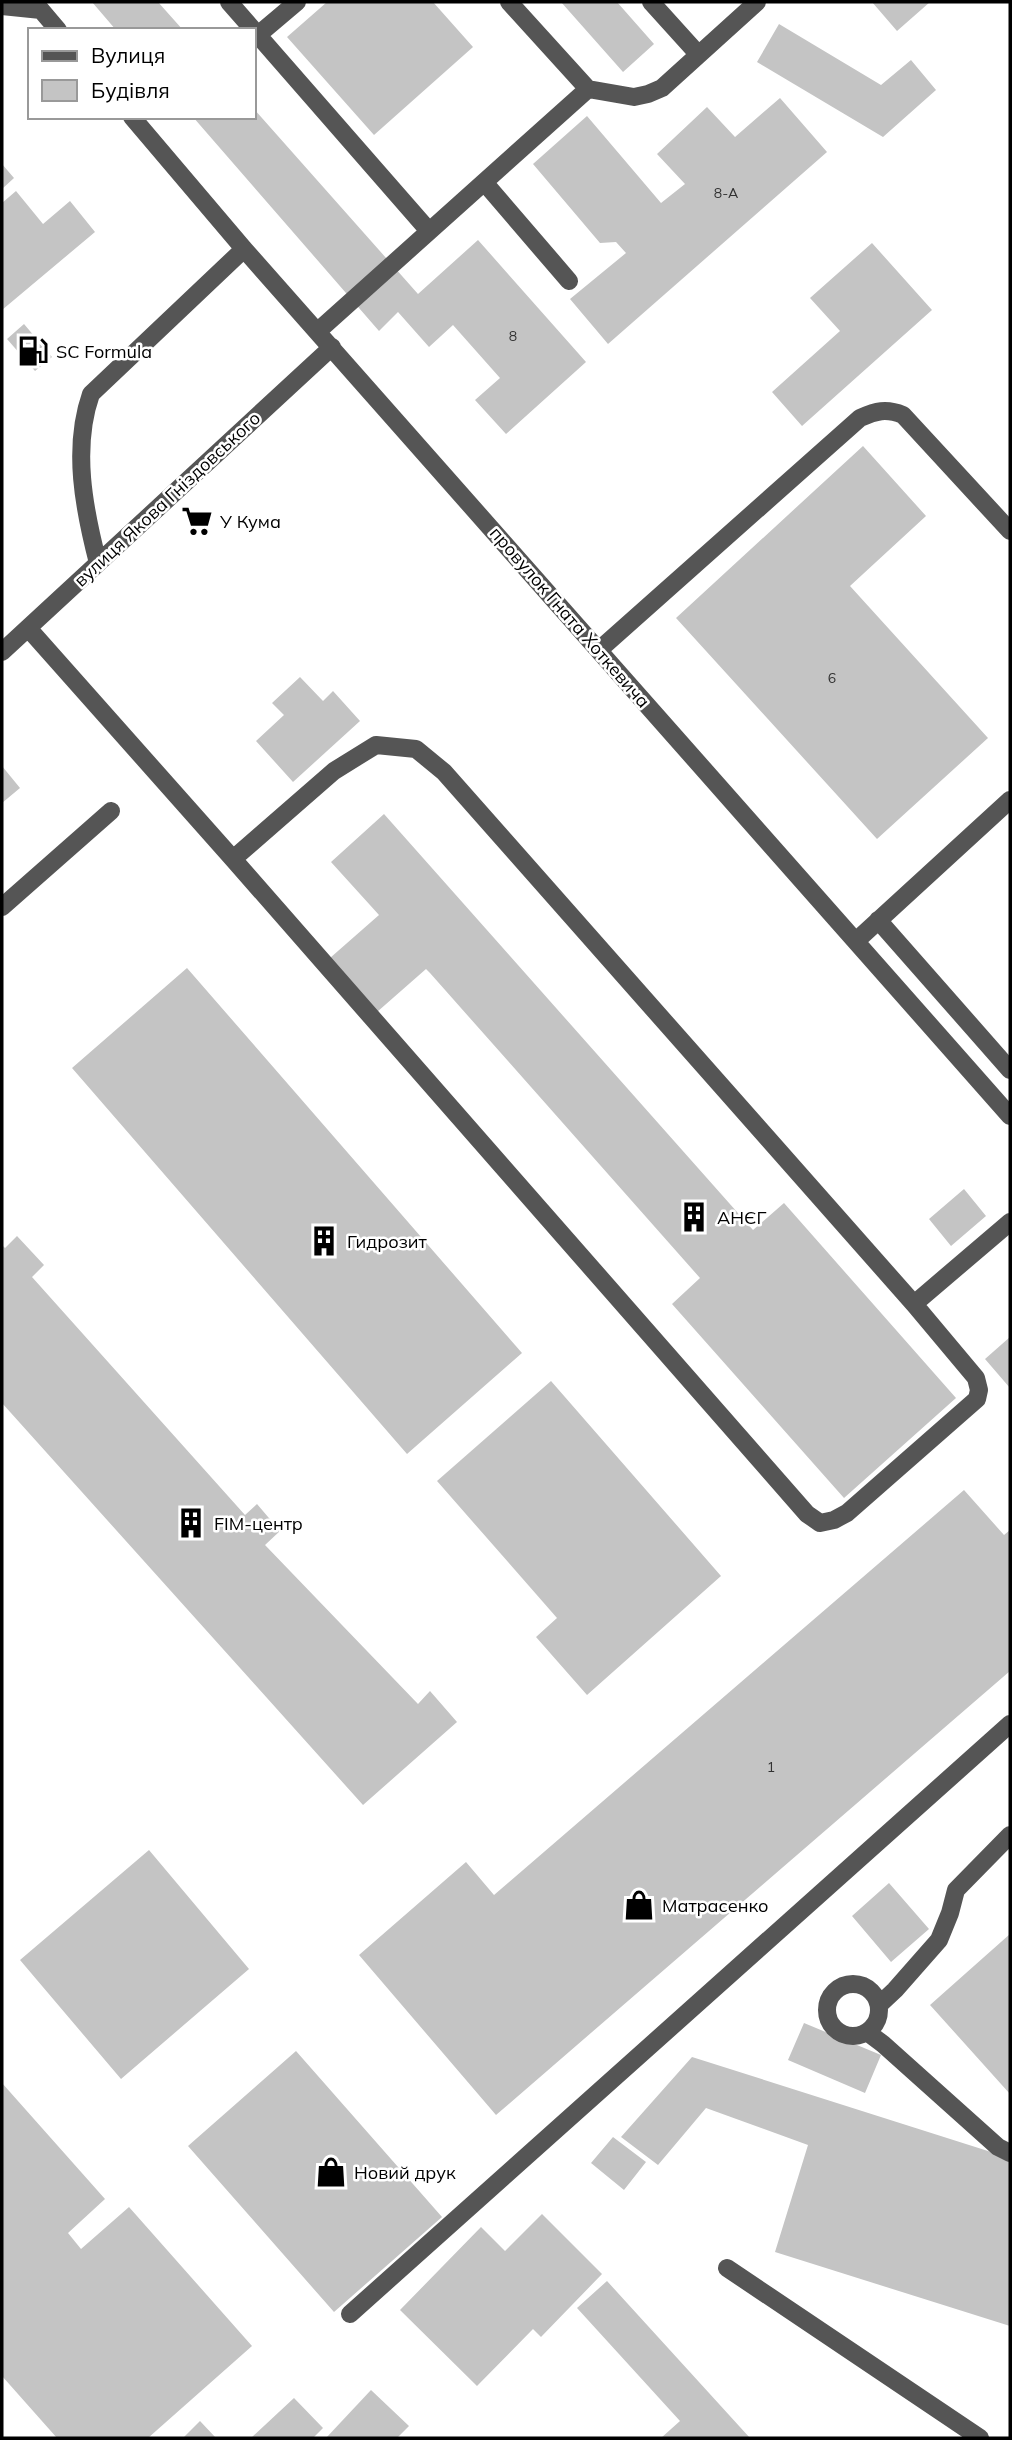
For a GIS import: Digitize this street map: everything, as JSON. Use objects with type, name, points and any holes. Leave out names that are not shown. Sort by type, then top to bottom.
[{"type":"street","points":[[229,2],[252,28]]},
{"type":"street","points":[[258,35],[297,2]]},
{"type":"street","points":[[509,2],[588,89],[620,96],[649,94],[662,88],[757,2]]},
{"type":"street","points":[[651,2],[698,54]]},
{"type":"street","points":[[2,6],[38,6],[56,28]]},
{"type":"street","points":[[256,33],[429,231]]},
{"type":"street","points":[[318,331],[588,89]]},
{"type":"street","name":"провулок Гната Хоткевича","points":[[134,119],[244,249],[1010,1116]]},
{"type":"street","points":[[484,182],[569,281]]},
{"type":"street","points":[[98,563],[86,519],[82,442],[84,414],[91,394],[244,249]]},
{"type":"street","name":"вулиця Якова Гніздовського","points":[[2,652],[332,347]]},
{"type":"street","points":[[599,650],[860,418],[875,411],[889,409],[903,415],[1010,531]]},
{"type":"street","points":[[27,628],[807,1514],[821,1522],[834,1520],[847,1513],[977,1399],[979,1390],[976,1378],[914,1304],[444,772],[416,749],[376,745],[334,771],[233,859]]},
{"type":"street","points":[[856,941],[1010,800]]},
{"type":"street","points":[[2,906],[111,811]]},
{"type":"street","points":[[878,920],[1010,1070]]},
{"type":"street","points":[[914,1304],[1010,1222]]},
{"type":"street","points":[[350,2314],[1010,1724]]},
{"type":"street","points":[[879,2005],[939,1940],[956,1890],[1010,1835]]},
{"type":"street","points":[[861,1985],[875,1996],[879,2005],[877,2021],[867,2032],[850,2036],[835,2029],[827,2015],[830,1997],[844,1986],[861,1985]]},
{"type":"street","points":[[883,2044],[886,2012],[895,1990]]},
{"type":"street","points":[[867,2032],[998,2147],[1010,2153]]},
{"type":"street","points":[[727,2268],[980,2438]]},
{"type":"building","points":[[92,2],[158,2],[181,28],[114,28]]},
{"type":"building","points":[[327,2],[433,2],[473,47],[374,135],[287,37]]},
{"type":"building","points":[[561,2],[617,2],[654,44],[623,72]]},
{"type":"building","points":[[872,2],[930,2],[897,31]]},
{"type":"building","points":[[779,24],[881,85],[911,60],[936,90],[883,137],[757,62]]},
{"type":"building","points":[[780,98],[827,152],[608,344],[570,299],[626,253],[616,242],[600,243],[533,164],[587,116],[661,203],[685,184],[657,154],[707,107],[735,137]]},
{"type":"building","points":[[256,111],[418,294],[478,240],[586,362],[506,434],[475,400],[500,378],[453,325],[429,347],[398,312],[379,331],[195,119],[256,119]]},
{"type":"building","points":[[2,164],[14,178],[2,189]]},
{"type":"building","points":[[16,191],[43,224],[70,201],[95,232],[2,310],[2,203]]},
{"type":"building","points":[[872,243],[932,310],[802,426],[772,392],[840,331],[810,298]]},
{"type":"building","points":[[24,324],[52,357],[35,371],[7,339]]},
{"type":"building","points":[[863,446],[926,516],[850,586],[988,738],[877,839],[676,618]]},
{"type":"building","points":[[300,677],[323,701],[333,691],[360,721],[293,782],[256,741],[284,715],[272,703]]},
{"type":"building","points":[[2,766],[20,788],[2,803]]},
{"type":"building","name":"АНЄГ","points":[[384,814],[753,1230],[784,1203],[956,1398],[844,1498],[672,1304],[700,1278],[430,973],[426,969],[377,1012],[330,958],[379,915],[331,862]]},
{"type":"building","name":"Гидрозит","points":[[187,968],[522,1353],[407,1454],[72,1068]]},
{"type":"building","points":[[964,1189],[986,1216],[951,1246],[929,1219]]},
{"type":"building","name":"FIM-центр","points":[[17,1236],[44,1265],[32,1277],[245,1515],[257,1504],[280,1531],[265,1545],[418,1704],[430,1691],[457,1722],[363,1805],[2,1403],[2,1245],[5,1248]]},
{"type":"building","points":[[1010,1337],[1010,1388],[985,1359]]},
{"type":"building","points":[[551,1381],[721,1576],[587,1695],[536,1637],[557,1618],[437,1481]]},
{"type":"building","points":[[964,1490],[1004,1535],[1010,1530],[1010,1671],[496,2115],[359,1955],[466,1862],[494,1895]]},
{"type":"building","points":[[149,1850],[249,1969],[121,2079],[20,1960]]},
{"type":"building","points":[[889,1883],[929,1929],[891,1962],[852,1916]]},
{"type":"building","points":[[1010,1934],[1010,2094],[930,2005]]},
{"type":"building","points":[[804,2023],[881,2055],[865,2093],[788,2060]]},
{"type":"building","points":[[296,2051],[442,2217],[334,2312],[188,2146]]},
{"type":"building","points":[[692,2057],[1010,2158],[1010,2326],[775,2252],[808,2145],[706,2108],[658,2165],[621,2137]]},
{"type":"building","points":[[2,2083],[105,2199],[68,2233],[81,2249],[129,2207],[252,2346],[148,2438],[57,2438],[2,2376]]},
{"type":"building","points":[[613,2137],[646,2162],[624,2190],[591,2163]]},
{"type":"building","points":[[542,2214],[602,2274],[541,2337],[533,2329],[477,2386],[400,2310],[481,2227],[505,2251]]},
{"type":"building","points":[[607,2281],[750,2438],[661,2438],[680,2421],[577,2308]]},
{"type":"building","points":[[371,2390],[409,2426],[397,2438],[326,2438]]},
{"type":"building","points":[[294,2398],[323,2428],[313,2438],[251,2438]]},
{"type":"building","points":[[200,2421],[216,2438],[183,2438]]},
{"type":"place","name":"SC Formula","points":[[33,351]]},
{"type":"place","name":"У Кума","points":[[197,521]]},
{"type":"place","name":"АНЄГ","points":[[694,1217]]},
{"type":"place","name":"Гидрозит","points":[[324,1241]]},
{"type":"place","name":"FIM-центр","points":[[191,1523]]},
{"type":"place","name":"Матрасенко","points":[[639,1905]]},
{"type":"place","name":"Новий друк","points":[[331,2172]]}]
